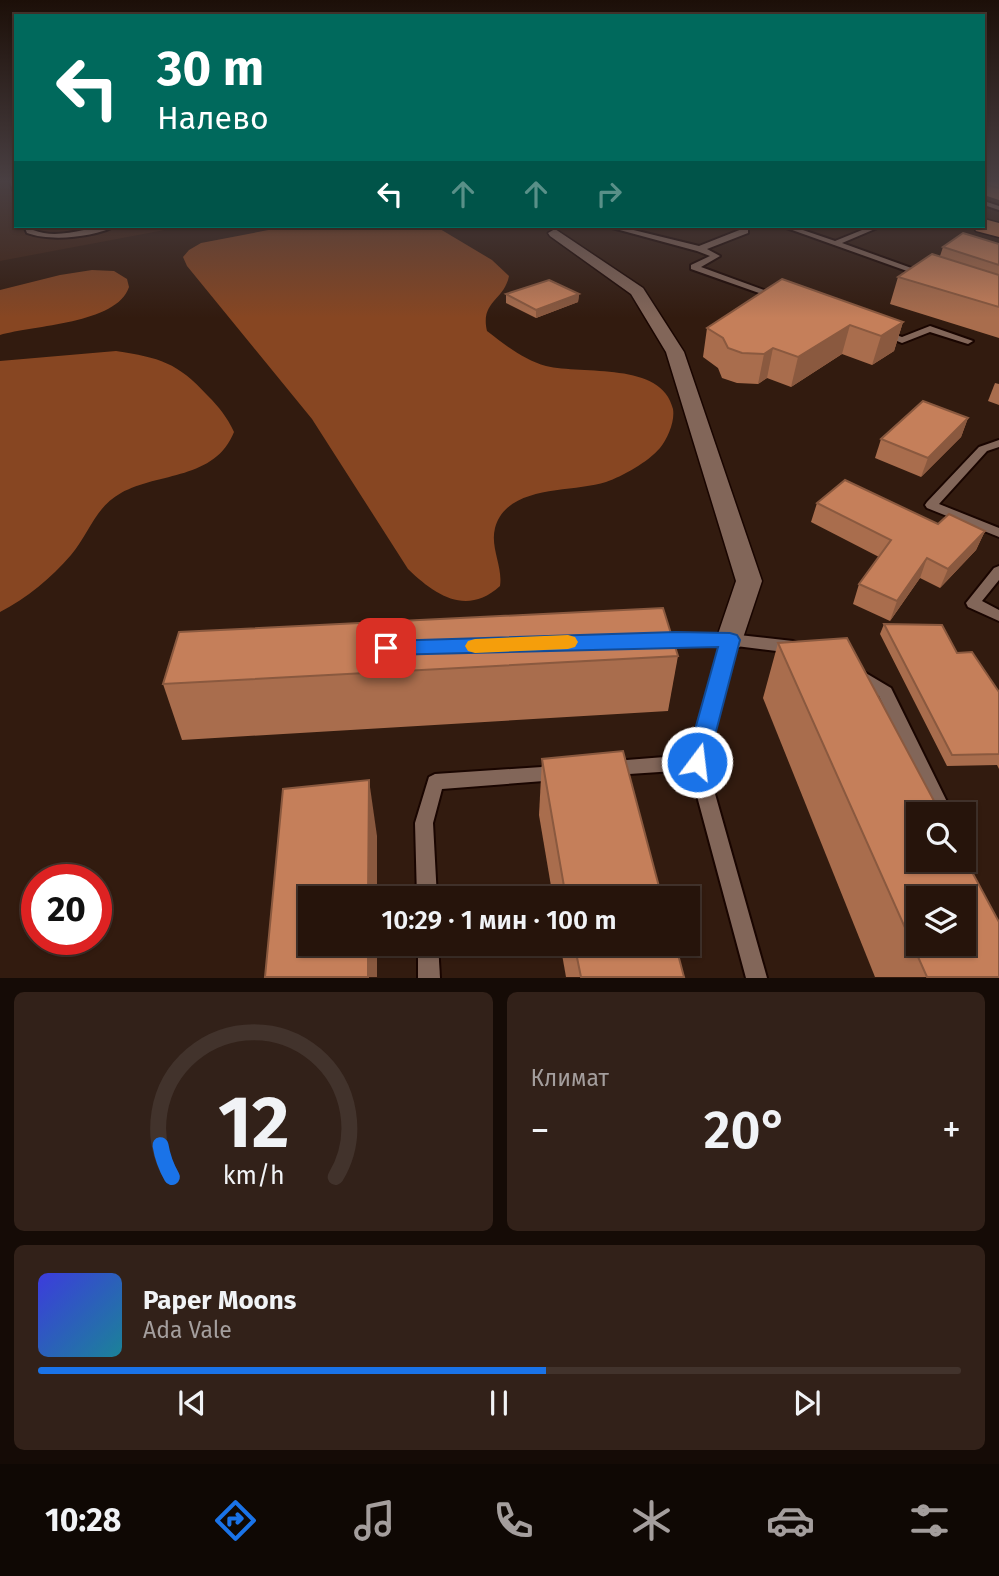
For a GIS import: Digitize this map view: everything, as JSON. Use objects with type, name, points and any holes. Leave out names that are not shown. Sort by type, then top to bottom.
[{"type":"street","points":[[572,228],[555,233],[637,291],[675,352],[749,581],[730,640]]},
{"type":"lane","points":[[29,228],[39,236],[54,236],[101,228]]},
{"type":"lane","points":[[617,228],[700,249],[716,256],[694,267],[785,299]]},
{"type":"lane","points":[[791,228],[938,279]]},
{"type":"lane","points":[[836,243],[873,228]]},
{"type":"lane","points":[[700,249],[745,231]]},
{"type":"lane","points":[[876,331],[902,340],[930,329],[968,341]]},
{"type":"lane","points":[[999,443],[984,449],[931,505],[999,533]]},
{"type":"lane","points":[[999,571],[972,603],[999,616]]},
{"type":"lane","points":[[634,640],[730,640],[810,649]]},
{"type":"lane","points":[[730,640],[697,762],[757,978]]},
{"type":"lane","points":[[844,664],[885,692],[938,802]]},
{"type":"lane","points":[[601,769],[697,762]]},
{"type":"lane","points":[[426,886],[424,823],[435,782],[573,772]]},
{"type":"lane","points":[[428,956],[429,978]]},
{"type":"shaded area","points":[[0,227],[175,228],[0,261]]},
{"type":"shaded area","points":[[279,228],[438,228],[492,260],[509,276],[487,313],[487,331],[522,356],[546,366],[619,373],[654,383],[666,394],[673,409],[672,424],[666,439],[649,458],[606,482],[542,493],[513,504],[502,514],[495,528],[494,543],[500,586],[476,600],[452,599],[430,587],[408,569],[312,419],[187,266],[183,257],[201,243]]},
{"type":"shaded area","points":[[92,270],[114,271],[127,279],[129,287],[121,299],[108,309],[72,321],[0,335],[0,290]]},
{"type":"shaded area","points":[[116,351],[156,359],[177,369],[216,404],[234,432],[225,448],[214,459],[200,467],[136,486],[112,499],[98,513],[77,547],[55,572],[29,594],[0,612],[0,361]]},
{"type":"building","points":[[963,233],[999,244],[999,265],[943,247]]},
{"type":"building","points":[[932,254],[999,275],[999,307],[898,277]]},
{"type":"building","points":[[782,279],[903,322],[881,336],[850,325],[798,357],[773,348],[764,354],[742,353],[728,348],[723,338],[707,328]]},
{"type":"building","points":[[549,280],[579,294],[536,310],[506,294]]},
{"type":"building","points":[[923,401],[968,418],[928,458],[881,439]]},
{"type":"building","points":[[845,480],[938,524],[949,514],[985,531],[948,569],[927,558],[897,601],[859,584],[891,540],[817,503]]},
{"type":"building","points":[[663,608],[678,656],[163,684],[179,632]]},
{"type":"building","points":[[884,624],[942,625],[957,653],[972,652],[999,692],[999,754],[952,755]]},
{"type":"building","points":[[847,638],[935,802],[906,802],[906,872],[972,872],[999,922],[999,977],[927,977],[918,956],[976,956],[976,886],[906,886],[906,930],[778,643]]},
{"type":"building","points":[[623,751],[659,886],[564,886],[542,759]]},
{"type":"building","points":[[369,780],[368,886],[298,886],[298,956],[368,956],[368,977],[265,977],[283,789]]},
{"type":"building","points":[[577,956],[678,956],[684,977],[581,977]]},
{"type":"slow traffic","points":[[475,646],[568,642]]},
{"type":"route","points":[[386,648],[676,639],[730,640],[697,762]]}]
